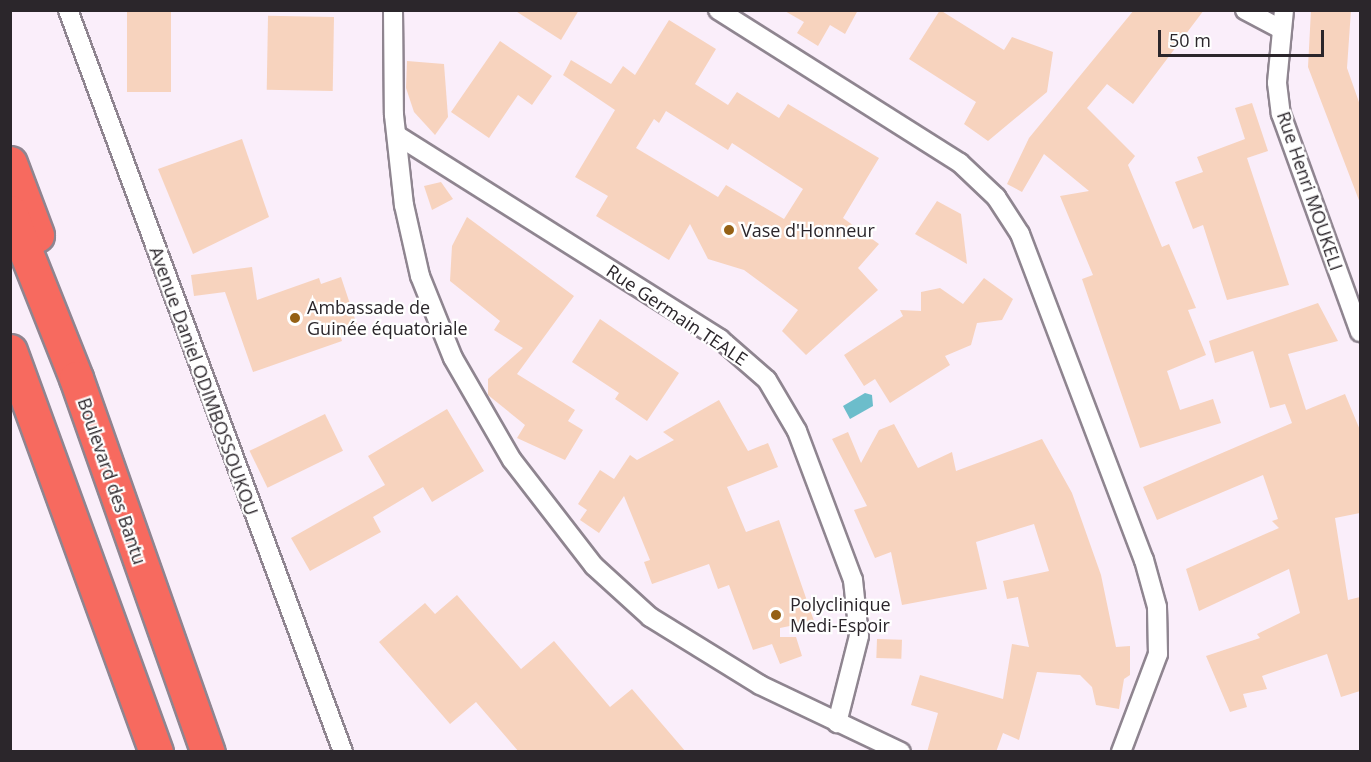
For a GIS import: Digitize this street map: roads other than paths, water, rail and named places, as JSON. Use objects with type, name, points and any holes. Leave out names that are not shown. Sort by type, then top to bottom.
[{"type":"highway","points":[[10,163],[61,302],[76,378]]},
{"type":"highway","name":"Boulevard des Bantu","points":[[10,212],[76,378],[208,752]]},
{"type":"highway","points":[[10,351],[156,752]]},
{"type":"highway","points":[[10,367],[28,397]]},
{"type":"street","name":"Avenue Daniel ODIMBOSSOUKOU","points":[[69,10],[343,752]]},
{"type":"street","points":[[393,10],[398,136],[410,236],[435,317],[484,416],[554,517],[594,566],[650,617],[703,654],[837,723],[901,752]]},
{"type":"street","points":[[718,10],[944,151],[996,197],[1020,234],[1144,560],[1157,607],[1158,654],[1121,752]]},
{"type":"street","points":[[1245,10],[1279,28]]},
{"type":"street","name":"Rue Henri MOUKELI","points":[[1284,10],[1279,28],[1281,114],[1360,332]]},
{"type":"street","name":"Rue Germain TEALE","points":[[398,136],[720,339],[767,380],[797,431],[853,580],[859,636],[837,723]]},
{"type":"water","points":[[865,393],[872,395],[873,406],[850,419],[843,406]]},
{"type":"place","name":"Vase d'Honneur","points":[[729,230]]},
{"type":"place","name":"Ambassade de Guinée équatoriale","points":[[295,318]]},
{"type":"place","name":"Polyclinique Medi-Espoir","points":[[776,615]]}]
